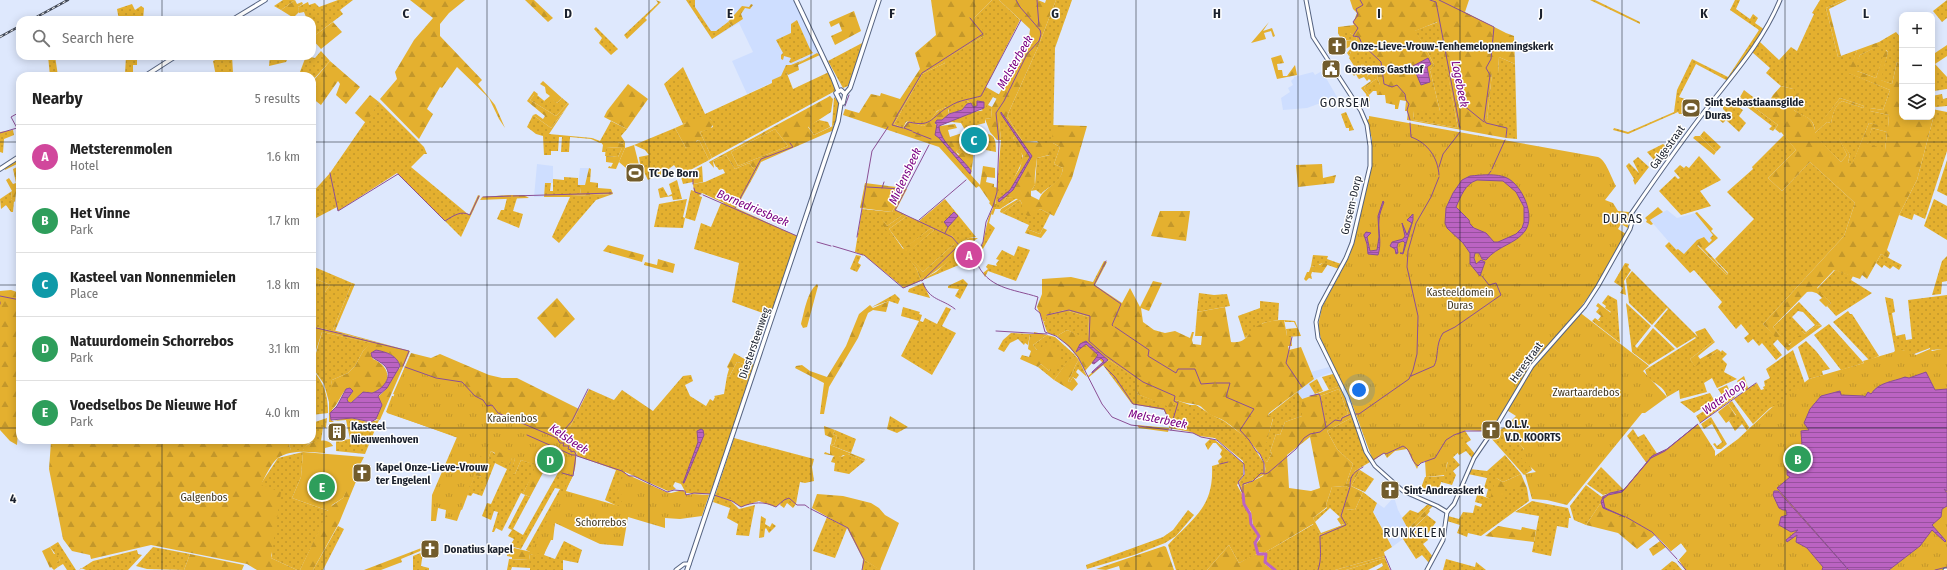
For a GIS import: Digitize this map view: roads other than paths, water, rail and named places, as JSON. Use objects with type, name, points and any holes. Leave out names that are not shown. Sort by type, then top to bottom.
[{"type":"main road","points":[[239,16],[263,0]]},
{"type":"main road","points":[[796,0],[833,78],[842,91],[841,99]]},
{"type":"main road","points":[[841,99],[836,95],[850,88],[879,0]]},
{"type":"main road","points":[[151,72],[170,60]]},
{"type":"main road","name":"Diestersteenweg","points":[[687,570],[838,122],[841,99]]},
{"type":"main road","points":[[0,169],[16,159]]},
{"type":"street","name":"Gorsem-Dorp","points":[[1306,0],[1310,27],[1316,41],[1361,111],[1366,121],[1370,141],[1370,166],[1352,243],[1346,258],[1320,306],[1316,322],[1320,346],[1343,389],[1368,456],[1383,475],[1406,493],[1437,506],[1447,512]]},
{"type":"street","name":"Galgestraat","points":[[1630,229],[1632,222],[1631,214],[1697,122],[1762,38],[1771,22],[1780,0]]},
{"type":"street","name":"Herestraat","points":[[1447,512],[1454,504],[1474,458],[1498,423],[1527,373],[1537,359],[1588,301],[1630,229]]},
{"type":"street","points":[[1427,570],[1443,540],[1447,512]]},
{"type":"street","points":[[676,570],[684,564],[689,564]]},
{"type":"waterway","name":"Melsterbeek","points":[[976,257],[983,242],[986,222],[997,192],[999,142],[996,113],[1004,101],[1027,54],[1039,41],[1041,34],[1040,30],[1020,7],[1016,0]]},
{"type":"waterway","name":"Mielensbeek","points":[[1037,0],[1039,26]]},
{"type":"waterway","points":[[1360,0],[1363,5],[1356,9],[1358,15],[1353,22],[1358,28],[1353,36],[1359,37],[1362,44],[1381,62],[1384,84],[1392,87],[1397,85],[1405,94],[1406,100],[1409,104],[1407,110],[1410,120]]},
{"type":"waterway","name":"Logebeek","points":[[1430,0],[1436,2],[1460,128]]},
{"type":"waterway","points":[[1439,0],[1494,27],[1491,59],[1486,68],[1490,75],[1484,120],[1486,123],[1507,128],[1506,137]]},
{"type":"waterway","points":[[896,117],[922,73],[983,34],[970,18]]},
{"type":"waterway","name":"Mielensbeek","points":[[912,131],[904,128],[909,122],[928,122],[954,104],[981,96],[1021,20]]},
{"type":"waterway","points":[[845,106],[849,95]]},
{"type":"waterway","points":[[1457,100],[1484,122]]},
{"type":"waterway","points":[[16,114],[11,117],[16,126]]},
{"type":"waterway","points":[[896,118],[892,125],[903,128]]},
{"type":"waterway","points":[[1410,123],[1411,137],[1422,143],[1431,152],[1437,163],[1439,175]]},
{"type":"waterway","points":[[857,237],[872,151],[888,127]]},
{"type":"waterway","points":[[0,133],[16,128]]},
{"type":"waterway","name":"Mielensbeek","points":[[913,132],[931,139]]},
{"type":"waterway","name":"Logebeek","points":[[1439,167],[1443,154],[1460,132]]},
{"type":"waterway","points":[[1492,169],[1505,140]]},
{"type":"waterway","points":[[735,208],[761,159],[793,147],[790,143]]},
{"type":"waterway","name":"Mielensbeek","points":[[922,281],[959,245],[952,237],[895,210],[929,145]]},
{"type":"waterway","points":[[802,234],[826,162]]},
{"type":"waterway","points":[[1488,175],[1491,171]]},
{"type":"waterway","points":[[330,173],[338,211],[398,174],[445,221],[460,213],[470,215],[479,196]]},
{"type":"waterway","name":"Bornedriesbeek","points":[[693,177],[693,184]]},
{"type":"waterway","points":[[1355,414],[1359,414],[1409,379],[1413,370],[1417,354],[1418,316],[1407,267],[1408,251],[1416,223],[1431,197],[1439,177]]},
{"type":"waterway","points":[[919,220],[966,180]]},
{"type":"waterway","points":[[882,188],[884,182]]},
{"type":"waterway","points":[[867,187],[902,189]]},
{"type":"waterway","name":"Bornedriesbeek","points":[[694,188],[695,192],[701,194]]},
{"type":"waterway","name":"Bornedriesbeek","points":[[513,196],[612,193]]},
{"type":"waterway","name":"Bornedriesbeek","points":[[703,195],[797,236]]},
{"type":"waterway","name":"Bornedriesbeek","points":[[483,197],[511,196]]},
{"type":"waterway","name":"Mielensbeek","points":[[945,233],[948,227]]},
{"type":"waterway","name":"Bornedriesbeek","points":[[817,242],[831,246]]},
{"type":"waterway","name":"Bornedriesbeek","points":[[833,246],[863,255]]},
{"type":"waterway","name":"Bornedriesbeek","points":[[864,255],[903,288],[922,280]]},
{"type":"waterway","name":"Melsterbeek","points":[[976,261],[981,270],[994,283],[1038,297],[1035,309],[1040,313],[1045,332],[1056,336],[1069,346],[1078,357],[1102,404],[1112,417],[1131,425],[1193,433],[1201,437],[1217,440],[1244,464],[1244,475],[1238,482],[1243,494]]},
{"type":"waterway","points":[[1106,261],[1094,285],[1121,304],[1112,325],[1113,326]]},
{"type":"waterway","points":[[1411,376],[1434,366],[1439,342],[1443,333],[1455,327],[1501,295],[1496,283],[1489,285],[1482,276]]},
{"type":"waterway","name":"Mielensbeek","points":[[923,283],[929,293],[955,309]]},
{"type":"waterway","name":"Kelsbeek","points":[[0,296],[16,299]]},
{"type":"waterway","points":[[1047,315],[1069,310],[1090,316],[1089,341],[1105,355],[1143,382],[1175,396],[1174,401],[1178,403],[1171,430]]},
{"type":"waterway","points":[[1115,327],[1149,350],[1148,356],[1176,373],[1178,369],[1195,369],[1201,384],[1214,383]]},
{"type":"waterway","name":"Kelsbeek","points":[[316,328],[342,334]]},
{"type":"waterway","name":"Mielensbeek","points":[[996,331],[1047,334]]},
{"type":"waterway","name":"Kelsbeek","points":[[343,335],[409,351],[403,366]]},
{"type":"waterway","points":[[1292,337],[1286,363],[1302,387]]},
{"type":"waterway","name":"Kelsbeek","points":[[405,367],[436,378],[462,382],[475,396],[483,400],[487,406],[492,405],[498,413],[557,438],[560,443],[564,443],[563,446],[569,446],[568,449],[571,450],[571,452],[574,451],[577,456],[622,471],[629,476],[634,476],[667,492],[674,490],[685,491],[686,495],[694,493],[710,494]]},
{"type":"waterway","points":[[1105,367],[1115,377],[1133,404],[1164,409],[1171,425]]},
{"type":"waterway","points":[[1216,383],[1230,383],[1226,397],[1254,409],[1240,430],[1260,454],[1264,463],[1264,473]]},
{"type":"waterway","name":"Waterloop","points":[[1700,423],[1756,383]]},
{"type":"waterway","points":[[558,437],[572,421],[588,389]]},
{"type":"waterway","points":[[1310,396],[1319,394],[1326,427]]},
{"type":"waterway","points":[[1243,493],[1243,484],[1253,481],[1261,473],[1268,473],[1296,449],[1304,438],[1310,434],[1320,432],[1335,420],[1341,421],[1342,418],[1351,414]]},
{"type":"waterway","points":[[1373,460],[1384,453],[1386,454],[1403,446],[1408,450],[1415,464],[1418,466],[1421,463],[1435,458],[1446,440],[1454,435],[1465,431],[1482,431],[1492,428]]},
{"type":"waterway","name":"Kelsbeek","points":[[527,435],[572,455],[576,455],[573,476],[562,473]]},
{"type":"waterway","points":[[1220,464],[1228,462]]},
{"type":"waterway","points":[[1350,486],[1352,476],[1363,467]]},
{"type":"waterway","points":[[1318,570],[1320,558],[1320,536],[1346,525],[1341,516],[1350,487]]},
{"type":"waterway","name":"Melsterbeek","points":[[1243,494],[1244,504],[1250,514],[1251,524],[1259,536],[1255,543],[1258,554],[1266,554],[1265,562],[1275,570]]},
{"type":"waterway","name":"Kelsbeek","points":[[714,495],[732,501],[741,507],[758,503],[776,507],[784,500],[789,498],[797,505],[805,505],[809,508]]},
{"type":"waterway","name":"Kelsbeek","points":[[811,509],[848,528],[864,560],[862,570]]},
{"type":"waterway","name":"Waterloop","points":[[1626,517],[1652,532],[1677,559]]},
{"type":"waterway","points":[[1385,556],[1391,570]]},
{"type":"waterway","name":"Waterloop","points":[[1678,561],[1686,570]]},
{"type":"waterway","points":[[1935,570],[1947,567]]},
{"type":"railway","points":[[38,16],[68,0]]},
{"type":"railway","points":[[0,37],[16,28]]},
{"type":"place","name":"Onze-Lieve-Vrouw-Tenhemelopnemingskerk","points":[[1337,46]]},
{"type":"place","name":"Gorsems Gasthof","points":[[1331,69]]},
{"type":"place","name":"Sint Sebastiaansgilde Duras","points":[[1691,108]]},
{"type":"place","name":"Kasteel van Nonnenmielen","points":[[974,140]]},
{"type":"place","name":"TC De Born","points":[[635,173]]},
{"type":"place","name":"Metsterenmolen","points":[[969,255]]},
{"type":"place","name":"O.L.V. V.D. KOORTS","points":[[1491,430]]},
{"type":"place","name":"Kasteel Nieuwenhoven","points":[[337,432]]},
{"type":"place","name":"Het Vinne","points":[[1798,459]]},
{"type":"place","name":"Natuurdomein Schorrebos","points":[[550,460]]},
{"type":"place","name":"Kapel Onze-Lieve-Vrouw ter Engelenl","points":[[362,473]]},
{"type":"place","name":"Voedselbos De Nieuwe Hof","points":[[322,487]]},
{"type":"place","name":"Sint-Andreaskerk","points":[[1390,490]]},
{"type":"place","name":"Donatius kapel","points":[[430,549]]},
{"type":"district","name":"GORSEM","points":[[1345,102]]},
{"type":"district","name":"DURAS","points":[[1623,218]]},
{"type":"district","name":"RUNKELEN","points":[[1415,532]]},
{"type":"park label","name":"Kasteeldomein Duras","points":[[1460,298]]},
{"type":"park label","name":"Zwartaardebos","points":[[1586,392]]},
{"type":"park label","name":"Kraaienbos","points":[[512,418]]},
{"type":"park label","name":"Galgenbos","points":[[204,497]]},
{"type":"park label","name":"Schorrebos","points":[[601,522]]}]
